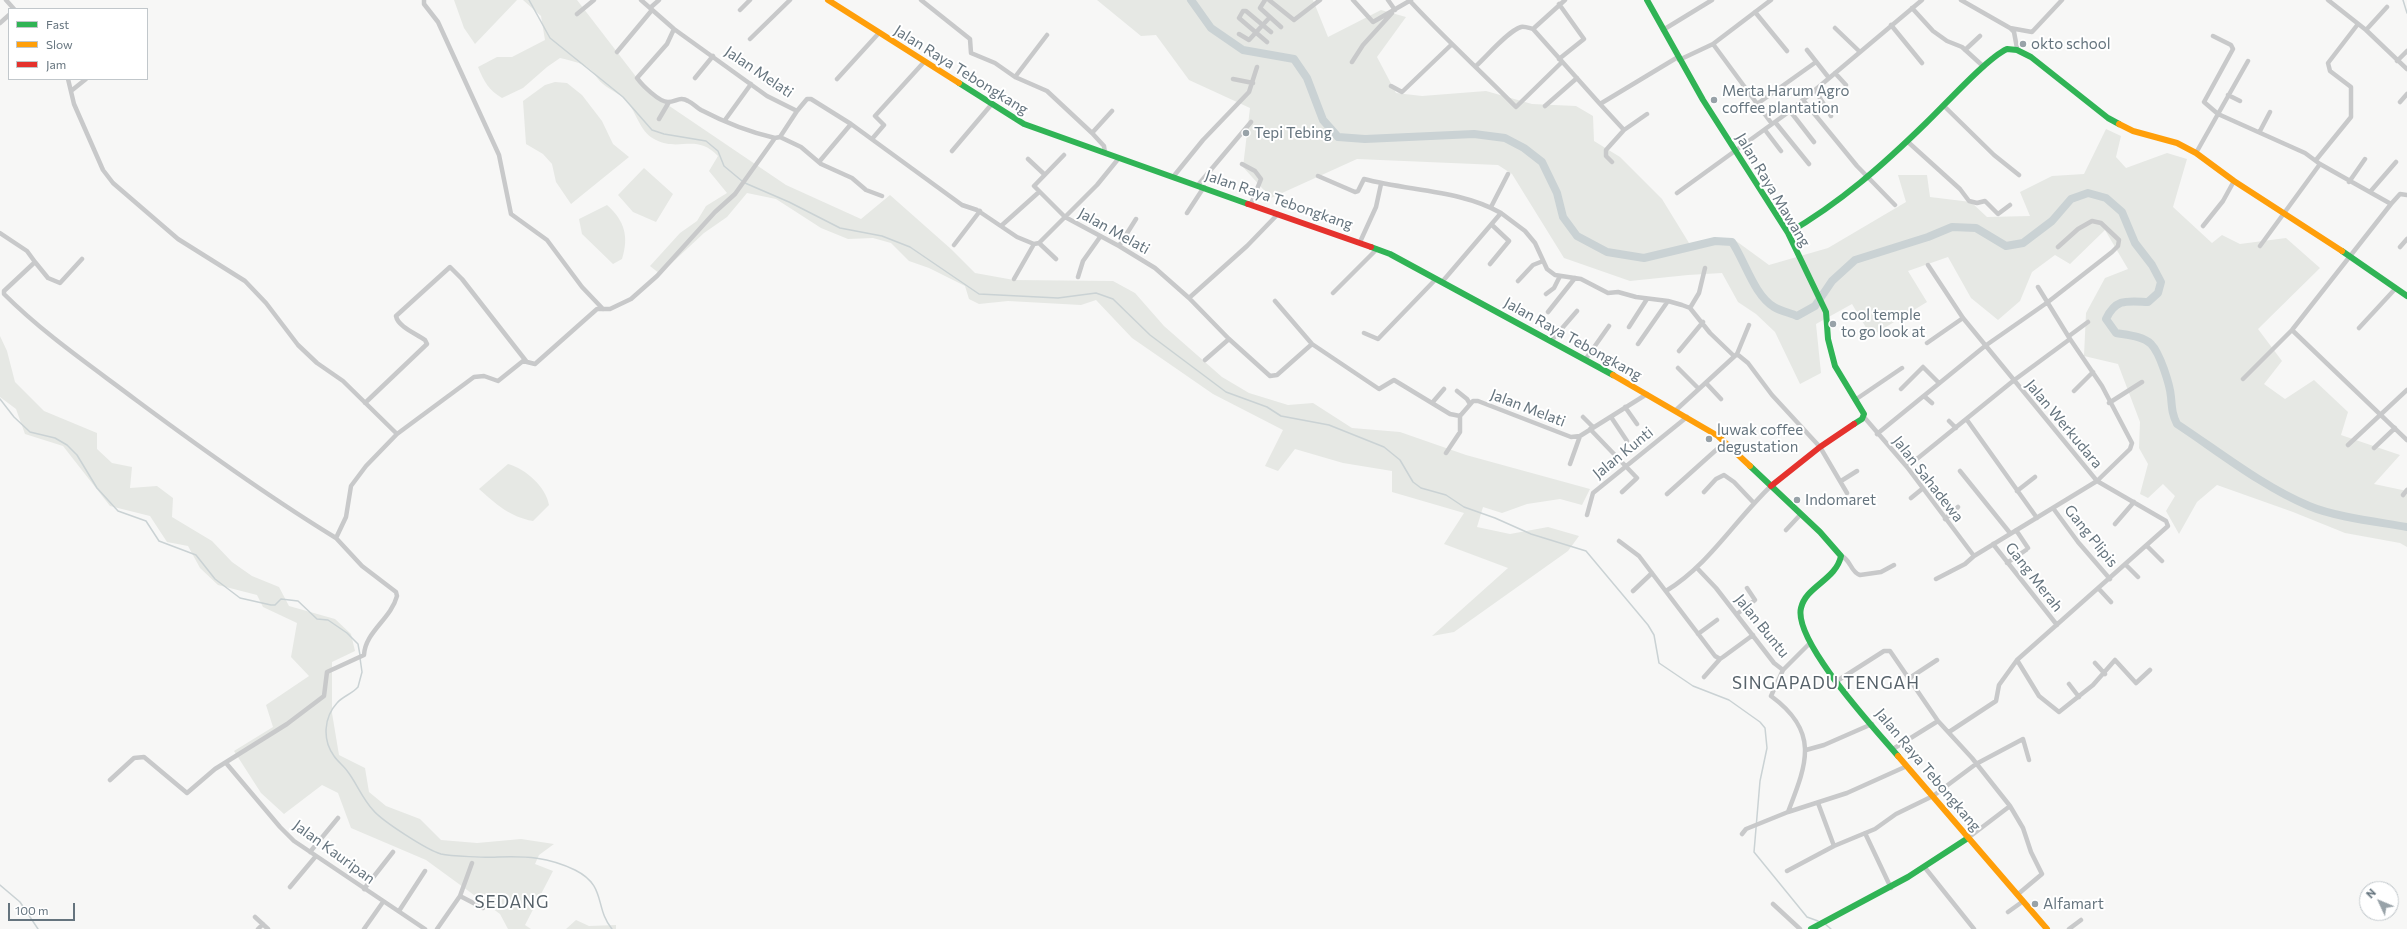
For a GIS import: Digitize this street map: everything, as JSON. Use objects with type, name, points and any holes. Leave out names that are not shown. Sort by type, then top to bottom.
[{"type":"main road","name":"Jalan Raya Tebongkang","points":[[828,0],[878,34],[1024,124],[1360,242],[1376,249],[1442,282],[1676,410],[1725,442],[1801,514],[1841,556],[1838,567],[1809,595],[1800,608],[1800,620],[1817,655],[1907,766],[2022,902],[2047,929]]},
{"type":"main road","name":"Jalan Raya Mawang","points":[[1647,0],[1679,58],[1788,233],[1823,306],[1833,360],[1864,417]]},
{"type":"main road","points":[[1788,233],[1826,210],[1867,177],[1908,142],[2002,51],[2015,48],[2032,57],[2121,126],[2177,143],[2196,153],[2234,182],[2283,212],[2407,296]]},
{"type":"main road","points":[[1770,486],[1820,447],[1864,417]]},
{"type":"main road","points":[[1813,927],[1823,920],[1891,888],[1926,869],[1968,838]]},
{"type":"street","points":[[424,0],[424,4],[438,22],[499,155],[511,214],[538,231],[547,240],[582,287],[603,309]]},
{"type":"street","points":[[577,14],[594,0]]},
{"type":"street","name":"Jalan Melati","points":[[642,0],[674,29],[767,96],[797,111],[809,98],[851,124],[942,192],[964,206],[980,211],[1017,237],[1037,244],[1065,217],[1119,246],[1155,268],[1189,298],[1229,339],[1274,377],[1312,344]]},
{"type":"street","points":[[617,52],[659,0]]},
{"type":"street","points":[[740,10],[750,0]]},
{"type":"street","points":[[750,39],[790,0]]},
{"type":"street","points":[[921,0],[970,39],[971,53],[995,63],[1015,77],[1047,91],[1092,133],[1104,146],[1106,153]]},
{"type":"street","points":[[1264,0],[1260,8],[1281,27]]},
{"type":"street","points":[[1269,0],[1294,20],[1320,0]]},
{"type":"street","points":[[1353,0],[1371,22],[1411,1],[1451,45],[1476,66],[1517,107],[1561,60],[1584,39],[1559,4]]},
{"type":"street","points":[[1388,0],[1394,11]]},
{"type":"street","points":[[1533,29],[1565,0]]},
{"type":"street","points":[[1664,30],[1712,0]]},
{"type":"street","points":[[1600,104],[1679,58],[1713,44],[1771,0]]},
{"type":"street","points":[[1961,0],[2010,28],[2032,32],[2062,0]]},
{"type":"street","points":[[2328,0],[2366,30],[2407,69]]},
{"type":"street","points":[[1677,193],[1735,149],[1765,130],[1790,111],[1919,1]]},
{"type":"street","points":[[2366,30],[2387,7]]},
{"type":"street","points":[[1912,8],[1933,31],[1947,42],[1965,50],[1984,67]]},
{"type":"street","points":[[1267,42],[1239,18],[1243,11],[1246,11],[1272,32]]},
{"type":"street","points":[[1352,62],[1363,45],[1394,11]]},
{"type":"street","points":[[1755,12],[1787,51]]},
{"type":"street","points":[[0,23],[8,16]]},
{"type":"street","points":[[1239,34],[1250,40],[1270,17]]},
{"type":"street","points":[[2260,246],[2351,117],[2351,87],[2330,71],[2328,63],[2358,24]]},
{"type":"street","points":[[1892,25],[1922,62]]},
{"type":"street","points":[[1476,66],[1518,28],[1522,26],[1533,29],[1624,130]]},
{"type":"street","points":[[1835,28],[1860,52]]},
{"type":"street","points":[[2010,28],[2016,38],[2015,48]]},
{"type":"street","points":[[669,102],[650,92],[637,78],[666,44],[674,29]]},
{"type":"street","points":[[837,79],[878,34]]},
{"type":"street","points":[[1015,77],[1047,35]]},
{"type":"street","points":[[1965,50],[1980,36]]},
{"type":"street","points":[[2213,36],[2233,47],[2204,102],[2218,114],[2260,131],[2318,162],[2349,182],[2391,204]]},
{"type":"street","points":[[1713,44],[1757,104],[1809,164]]},
{"type":"street","points":[[1391,86],[1402,92],[1451,45]]},
{"type":"street","points":[[1807,50],[1829,78]]},
{"type":"street","points":[[2397,61],[2407,51]]},
{"type":"street","points":[[695,78],[713,56]]},
{"type":"street","points":[[2196,153],[2248,61]]},
{"type":"street","points":[[872,139],[884,125],[875,116],[924,62]]},
{"type":"street","points":[[1757,104],[1816,62]]},
{"type":"street","points":[[1173,177],[1203,140],[1246,95],[1253,83],[1257,67]]},
{"type":"street","points":[[1835,73],[1846,85]]},
{"type":"street","points":[[1546,106],[1577,78]]},
{"type":"street","points":[[1233,79],[1253,83]]},
{"type":"street","points":[[68,80],[74,104],[103,170],[113,183],[178,239],[245,281],[266,302],[298,345],[317,363],[343,381],[397,434]]},
{"type":"street","points":[[72,91],[85,80]]},
{"type":"street","points":[[725,120],[751,84]]},
{"type":"street","points":[[1815,90],[1823,100],[1831,116]]},
{"type":"street","points":[[2400,102],[2407,94]]},
{"type":"street","points":[[2228,95],[2240,101]]},
{"type":"street","points":[[659,119],[669,102],[681,98],[688,100],[701,110],[738,127],[775,138],[780,137],[800,147],[819,162],[852,178],[866,190],[882,196]]},
{"type":"street","points":[[1803,100],[1867,177],[1895,205]]},
{"type":"street","points":[[952,151],[991,105]]},
{"type":"street","points":[[1944,106],[1994,155],[2019,175]]},
{"type":"street","points":[[780,137],[797,111]]},
{"type":"street","points":[[1092,133],[1112,111]]},
{"type":"street","points":[[1790,111],[1814,142]]},
{"type":"street","points":[[2260,131],[2270,112]]},
{"type":"street","points":[[1612,162],[1606,156],[1606,150],[1624,130],[1647,114]]},
{"type":"street","points":[[1186,213],[1201,186],[1251,122]]},
{"type":"street","points":[[819,162],[851,124]]},
{"type":"street","points":[[1765,130],[1781,151]]},
{"type":"street","points":[[366,403],[427,344],[425,340],[407,328],[397,319],[396,316],[450,268],[462,279],[526,361],[534,364],[597,309],[610,309],[631,299],[657,276],[715,212],[735,194],[775,138]]},
{"type":"street","points":[[1908,142],[1960,189],[1968,201],[1977,203],[1985,201],[1998,214],[2010,205]]},
{"type":"street","points":[[1064,155],[1034,185],[1039,192],[1065,217],[1097,185],[1119,158]]},
{"type":"street","points":[[1028,159],[1044,174]]},
{"type":"street","points":[[2349,182],[2365,159]]},
{"type":"street","points":[[2370,192],[2396,162]]},
{"type":"street","points":[[1242,164],[1255,171],[1262,179],[1251,204]]},
{"type":"street","points":[[1491,207],[1508,174]]},
{"type":"street","points":[[1318,176],[1355,192],[1358,191],[1363,180],[1448,195],[1491,207],[1525,231],[1535,243],[1550,272],[1560,276],[1575,278],[1608,293],[1618,292],[1647,299],[1668,301],[1690,308],[1703,322],[1710,333],[1735,355],[1748,363],[1772,395],[1820,447],[1847,493]]},
{"type":"street","points":[[2203,226],[2223,201],[2234,182]]},
{"type":"street","points":[[1360,242],[1376,207],[1381,184]]},
{"type":"street","points":[[1001,226],[1039,192]]},
{"type":"street","points":[[2243,379],[2292,330],[2391,204],[2400,194],[2406,194]]},
{"type":"street","points":[[954,245],[980,211]]},
{"type":"street","points":[[1442,282],[1501,213]]},
{"type":"street","points":[[1189,298],[1242,251],[1278,214]]},
{"type":"street","points":[[1119,246],[1136,219]]},
{"type":"street","points":[[1877,434],[1985,346],[2048,302],[2112,252],[2118,246],[2119,240],[2101,223],[2092,221],[2078,230],[2058,247]]},
{"type":"street","points":[[1490,264],[1509,241],[1492,225]]},
{"type":"street","points":[[0,233],[28,251],[48,278],[60,283],[82,259]]},
{"type":"street","points":[[1078,277],[1083,261],[1100,237]]},
{"type":"street","points":[[2400,247],[2407,239]]},
{"type":"street","points":[[1014,279],[1037,244],[1056,259]]},
{"type":"street","points":[[1333,293],[1376,249]]},
{"type":"street","points":[[1518,281],[1534,265],[1543,261]]},
{"type":"street","points":[[35,262],[4,291],[4,294],[22,312],[63,346],[247,482],[336,538],[362,566],[396,592],[396,603],[364,644],[364,655],[327,672],[324,696],[287,724],[215,768],[187,793],[144,757],[134,758],[110,780]]},
{"type":"street","name":"Jalan Werkudara","points":[[1928,265],[1963,318],[2013,381],[2097,481]]},
{"type":"street","points":[[1690,308],[1699,293],[1705,268]]},
{"type":"street","points":[[1546,294],[1554,288],[1560,276]]},
{"type":"street","points":[[1548,312],[1575,278]]},
{"type":"street","points":[[1364,333],[1378,339],[1436,279]]},
{"type":"street","points":[[1936,579],[1969,562],[1974,556],[2010,533],[2097,481],[2130,449],[2132,443],[2093,372],[2038,287]]},
{"type":"street","points":[[2359,328],[2396,288]]},
{"type":"street","points":[[1630,327],[1647,299]]},
{"type":"street","points":[[1275,301],[1312,344],[1379,389],[1394,380],[1450,414],[1460,416],[1460,432],[1446,453]]},
{"type":"street","points":[[1638,344],[1668,301]]},
{"type":"street","points":[[1551,341],[1577,311]]},
{"type":"street","points":[[1927,343],[1963,318]]},
{"type":"street","points":[[1679,351],[1703,322]]},
{"type":"street","points":[[1907,467],[2088,322]]},
{"type":"street","points":[[1676,410],[1735,355],[1749,325]]},
{"type":"street","points":[[1585,360],[1609,326]]},
{"type":"street","points":[[2292,330],[2407,440]]},
{"type":"street","points":[[1205,360],[1229,339]]},
{"type":"street","points":[[336,538],[346,517],[351,486],[366,466],[397,434],[474,377],[484,376],[498,381],[526,361]]},
{"type":"street","points":[[1901,389],[1923,367],[1939,383]]},
{"type":"street","points":[[1678,368],[1699,389]]},
{"type":"street","points":[[1855,400],[1902,368]]},
{"type":"street","points":[[2074,391],[2093,372]]},
{"type":"street","points":[[2109,403],[2142,382]]},
{"type":"street","points":[[1706,383],[1721,399]]},
{"type":"street","points":[[1432,403],[1444,389]]},
{"type":"street","points":[[2348,445],[2407,390]]},
{"type":"street","points":[[1457,391],[1467,398],[1470,404]]},
{"type":"street","points":[[1570,464],[1577,437],[1647,394]]},
{"type":"street","points":[[1924,396],[1932,403]]},
{"type":"street","name":"Jalan Melati","points":[[1460,416],[1473,401],[1478,401],[1577,437]]},
{"type":"street","points":[[1625,407],[1638,424]]},
{"type":"street","points":[[1612,416],[1627,441]]},
{"type":"street","points":[[1583,417],[1637,479],[1622,492]]},
{"type":"street","name":"Jalan Kunti","points":[[1587,515],[1591,497],[1625,466],[1687,417]]},
{"type":"street","name":"Jalan Sahadewa","points":[[1864,417],[1877,434],[1907,467],[1922,489],[1974,556]]},
{"type":"street","points":[[1967,420],[2037,518]]},
{"type":"street","points":[[1949,421],[1956,428]]},
{"type":"street","points":[[2374,448],[2395,428]]},
{"type":"street","points":[[1668,494],[1725,442]]},
{"type":"street","points":[[1840,481],[1857,471]]},
{"type":"street","points":[[1960,471],[2010,533]]},
{"type":"street","points":[[1704,492],[1716,479],[1724,475],[1734,482],[1753,502]]},
{"type":"street","points":[[2017,491],[2035,477]]},
{"type":"street","points":[[1949,732],[1996,701],[1998,684],[2017,660],[2126,565],[2168,524],[2134,502],[2097,481]]},
{"type":"street","points":[[1666,591],[1697,568],[1727,536],[1753,502],[1770,486]]},
{"type":"street","points":[[1911,498],[1922,489]]},
{"type":"street","points":[[2403,495],[2407,490]]},
{"type":"street","points":[[2114,524],[2134,502]]},
{"type":"street","points":[[1945,519],[1958,507]]},
{"type":"street","name":"Gang Plipis","points":[[2053,508],[2078,542],[2110,579]]},
{"type":"street","points":[[1786,530],[1801,514]]},
{"type":"street","points":[[2007,563],[2027,549],[2016,530]]},
{"type":"street","points":[[1619,541],[1639,556],[1713,654],[1720,659]]},
{"type":"street","name":"Gang Merah","points":[[1993,544],[2057,625]]},
{"type":"street","points":[[2147,546],[2162,561]]},
{"type":"street","points":[[1841,556],[1846,558],[1853,570],[1860,576],[1881,572],[1894,565]]},
{"type":"street","points":[[2126,565],[2138,577]]},
{"type":"street","name":"Jalan Buntu","points":[[1697,568],[1737,614],[1774,663],[1783,670],[1810,643]]},
{"type":"street","points":[[1633,591],[1652,573]]},
{"type":"street","points":[[1737,614],[1755,601],[1747,588]]},
{"type":"street","points":[[2099,589],[2112,602]]},
{"type":"street","points":[[1698,634],[1717,620]]},
{"type":"street","points":[[1704,677],[1720,659],[1753,635]]},
{"type":"street","points":[[1837,681],[1888,650],[1938,721],[1949,732],[2010,806],[2023,828],[2031,852],[2042,874],[2017,896]]},
{"type":"street","points":[[1908,679],[1937,660]]},
{"type":"street","points":[[2017,660],[2039,696],[2055,710],[2060,712],[2105,674],[2115,660],[2136,683],[2150,670]]},
{"type":"street","points":[[2095,663],[2105,674]]},
{"type":"street","points":[[1783,670],[1770,696],[1795,717],[1801,728],[1806,750],[1796,790],[1788,812]]},
{"type":"street","points":[[2069,684],[2079,697]]},
{"type":"street","points":[[1893,749],[1938,721]]},
{"type":"street","points":[[1806,750],[1824,745],[1872,724]]},
{"type":"street","points":[[1787,871],[1834,846],[1865,833],[1933,796],[1976,764],[2024,739],[2029,760]]},
{"type":"street","name":"Jalan Kauripan","points":[[226,762],[280,827],[310,852],[425,929]]},
{"type":"street","points":[[1742,834],[1746,829],[1788,812],[1818,803],[1907,766]]},
{"type":"street","points":[[1818,803],[1834,846]]},
{"type":"street","points":[[1968,838],[2010,806]]},
{"type":"street","points":[[310,852],[338,818]]},
{"type":"street","points":[[1865,833],[1891,888]]},
{"type":"street","points":[[364,889],[393,852]]},
{"type":"street","points":[[290,887],[316,856]]},
{"type":"street","points":[[437,929],[460,896],[472,864]]},
{"type":"street","points":[[1926,869],[1974,929]]},
{"type":"street","points":[[398,911],[425,871]]},
{"type":"street","points":[[460,896],[483,908]]},
{"type":"street","points":[[364,929],[384,902]]},
{"type":"street","points":[[2008,912],[2022,902]]},
{"type":"street","points":[[1773,904],[1800,929]]},
{"type":"street","points":[[256,917],[268,929]]},
{"type":"street","points":[[2068,929],[2081,920]]},
{"type":"street","points":[[258,929],[262,924]]},
{"type":"shaded area","points":[[454,0],[517,0],[475,44],[464,28]]},
{"type":"shaded area","points":[[523,0],[577,0],[637,78],[662,101],[786,185],[861,219],[890,195],[951,249],[975,273],[1014,280],[1113,281],[1135,293],[1164,326],[1222,377],[1249,393],[1288,405],[1313,403],[1352,428],[1400,432],[1466,455],[1590,489],[1582,505],[1560,499],[1527,504],[1502,513],[1483,507],[1477,527],[1510,534],[1548,527],[1579,536],[1568,551],[1454,632],[1432,636],[1508,568],[1444,544],[1464,513],[1392,492],[1392,471],[1343,463],[1295,449],[1278,471],[1265,466],[1283,430],[1213,394],[1132,338],[1096,300],[1081,305],[1008,301],[979,304],[969,299],[965,286],[929,268],[909,261],[891,243],[873,238],[848,239],[821,228],[776,199],[747,193],[727,217],[704,233],[660,274],[650,266],[680,233],[697,221],[706,206],[727,193],[709,171],[718,156],[710,149],[702,145],[665,143],[651,137],[643,129],[626,101],[602,83],[590,69],[574,61],[560,58],[523,88],[502,98],[490,89],[478,67],[497,57],[512,57],[545,40],[541,16]]},
{"type":"shaded area","points":[[1097,0],[1313,0],[1328,37],[1381,10],[1406,17],[1377,57],[1396,93],[1422,96],[1486,91],[1532,104],[1576,106],[1593,116],[1594,141],[1620,157],[1662,199],[1689,243],[1732,238],[1769,265],[1828,248],[1906,202],[1898,175],[1927,175],[1930,197],[1971,202],[1987,217],[2030,216],[2020,192],[2052,176],[2084,174],[2106,129],[2121,136],[2116,157],[2126,168],[2167,153],[2187,159],[2173,207],[2212,243],[2222,235],[2240,244],[2286,238],[2320,268],[2258,329],[2282,361],[2264,384],[2285,399],[2314,380],[2348,412],[2341,435],[2400,455],[2374,484],[2407,491],[2407,547],[2400,543],[2345,533],[2293,512],[2217,485],[2197,502],[2179,534],[2166,511],[2175,496],[2163,484],[2148,498],[2140,494],[2148,464],[2139,448],[2140,422],[2118,364],[2084,356],[2086,313],[2105,278],[2128,269],[2105,230],[2070,264],[2055,255],[2032,272],[2020,301],[1998,320],[1971,298],[1948,257],[1908,271],[1927,302],[1871,336],[1852,304],[1816,324],[1821,373],[1800,384],[1775,332],[1756,314],[1738,302],[1722,273],[1630,281],[1564,258],[1512,174],[1498,165],[1357,159],[1271,198],[1243,167],[1250,108],[1189,80],[1156,35],[1141,36]]},
{"type":"shaded area","points":[[555,82],[567,83],[582,95],[602,121],[613,144],[629,157],[571,204],[556,182],[552,164],[543,154],[526,144],[523,101],[545,85]]},
{"type":"shaded area","points":[[644,168],[673,194],[656,222],[633,212],[618,195]]},
{"type":"shaded area","points":[[607,205],[622,223],[625,236],[622,259],[613,264],[582,234],[579,219]]},
{"type":"shaded area","points":[[0,336],[7,351],[15,382],[44,411],[97,433],[97,449],[112,463],[132,467],[130,488],[157,486],[173,498],[172,517],[212,541],[232,562],[252,576],[279,587],[289,606],[335,619],[351,634],[355,651],[332,662],[332,713],[339,755],[365,768],[369,792],[386,806],[420,819],[441,840],[477,843],[521,839],[554,844],[539,855],[535,864],[553,871],[525,925],[531,929],[508,929],[500,914],[426,860],[351,828],[338,793],[322,785],[284,814],[261,793],[234,751],[273,727],[266,705],[309,676],[291,657],[297,623],[263,607],[257,595],[218,585],[200,568],[188,546],[167,542],[150,516],[110,506],[63,446],[25,434],[16,409],[0,397]]},
{"type":"shaded area","points":[[508,464],[515,466],[528,474],[539,485],[547,498],[549,505],[533,521],[510,513],[497,505],[479,489]]},
{"type":"shaded area","points":[[576,920],[589,926],[616,925],[616,929],[566,929]]},
{"type":"waterway","points":[[529,0],[550,38],[623,97],[652,130],[664,134],[706,141],[718,151],[724,166],[742,181]]},
{"type":"waterway","points":[[1191,0],[1211,28],[1243,50],[1294,59],[1307,78],[1323,120],[1338,137],[1365,139],[1474,134],[1505,138],[1524,148],[1542,162],[1557,193],[1563,217],[1577,236],[1607,252],[1644,258],[1715,241],[1732,242],[1755,286],[1767,302],[1774,307],[1797,316],[1815,306],[1832,281],[1855,260],[1928,237],[1952,227],[1976,228],[2006,246],[2023,243],[2052,221],[2071,199],[2088,193],[2106,198],[2122,212],[2135,243],[2152,265],[2161,282],[2158,293],[2148,302],[2128,301],[2118,304],[2114,307],[2106,319],[2116,333],[2144,339],[2154,348],[2167,377],[2173,414],[2177,424],[2258,479],[2309,506],[2344,516],[2407,527]]},
{"type":"waterway","points":[[2403,0],[2407,13]]},
{"type":"waterway","points":[[745,183],[789,202],[840,228],[882,236],[910,247],[979,294],[1058,298],[1096,293],[1113,299],[1150,335],[1226,392],[1267,407],[1281,416],[1329,425],[1384,447],[1400,460],[1413,482],[1421,488],[1446,495],[1464,507],[1495,518],[1531,534],[1586,551],[1648,625],[1654,635],[1659,663],[1693,686],[1729,700],[1760,722],[1765,728],[1767,748],[1760,781],[1754,852],[1807,917],[1818,921]]},
{"type":"waterway","points":[[0,399],[14,417],[30,432],[55,438],[67,445],[77,455],[97,488],[118,511],[146,521],[159,541],[196,555],[215,579],[240,598],[271,605],[275,605],[281,599],[298,601],[317,619],[328,620],[347,633],[358,644],[360,655]]},
{"type":"waterway","points":[[360,658],[362,672],[358,687],[339,701],[329,715],[326,736],[330,750],[348,772],[373,810],[385,821],[405,835],[441,854],[478,857],[537,858],[556,862],[575,870],[585,876],[592,883],[599,897],[603,913],[612,929]]},
{"type":"waterway","points":[[0,885],[20,902],[38,929]]},
{"type":"waterway","points":[[1824,923],[1831,929]]},
{"type":"traffic: fast","points":[[1647,0],[1703,100],[1788,233],[1826,312],[1828,339],[1835,366],[1864,414],[1862,419],[1854,424]]},
{"type":"traffic: fast","points":[[1788,233],[1843,196],[1877,168],[1910,139],[1977,72],[1988,62],[2007,49],[2017,50],[2031,57],[2108,118],[2119,124]]},
{"type":"traffic: fast","points":[[959,83],[1024,124],[1248,204]]},
{"type":"traffic: fast","points":[[1371,247],[1390,254],[1613,375]]},
{"type":"traffic: fast","points":[[2342,251],[2407,296]]},
{"type":"traffic: fast","points":[[1750,466],[1820,532],[1841,556],[1833,571],[1804,600],[1801,608],[1802,623],[1822,662],[1838,685],[1898,756]]},
{"type":"traffic: fast","points":[[1811,929],[1908,877],[1968,838]]},
{"type":"traffic: slow","points":[[828,0],[959,83]]},
{"type":"traffic: slow","points":[[2119,124],[2133,131],[2177,143],[2196,153],[2234,181],[2342,251]]},
{"type":"traffic: slow","points":[[1613,375],[1718,436],[1750,466]]},
{"type":"traffic: slow","points":[[1898,756],[2047,929]]},
{"type":"traffic: jam","points":[[1248,204],[1371,247]]},
{"type":"traffic: jam","points":[[1771,486],[1820,447],[1854,424]]},
{"type":"place","name":"okto school","points":[[2023,44]]},
{"type":"place","name":"Merta Harum Agro coffee plantation","points":[[1714,100]]},
{"type":"place","name":"Tepi Tebing","points":[[1246,133]]},
{"type":"place","name":"cool temple to go look at","points":[[1833,324]]},
{"type":"place","name":"luwak coffee degustation","points":[[1709,439]]},
{"type":"place","name":"Indomaret","points":[[1797,500]]},
{"type":"place","name":"Alfamart","points":[[2035,904]]},
{"type":"district","name":"SINGAPADU TENGAH","points":[[1826,683]]},
{"type":"district","name":"SEDANG","points":[[512,902]]}]
